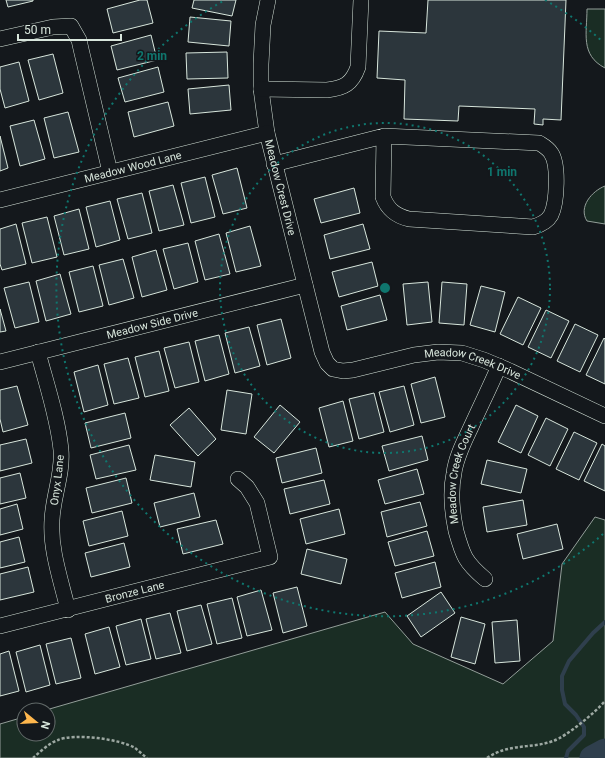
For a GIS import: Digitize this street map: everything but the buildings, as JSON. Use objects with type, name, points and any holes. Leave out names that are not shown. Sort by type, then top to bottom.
[{"type":"street","name":"Meadow Crest Drive","points":[[268,0],[261,44],[261,89],[266,133],[322,352],[327,363],[333,369]]},
{"type":"street","points":[[261,89],[327,90],[337,89],[350,83],[358,68],[361,0]]},
{"type":"street","points":[[0,39],[49,27],[71,26],[77,36],[81,49],[110,172]]},
{"type":"street","name":"Meadow Wood Lane","points":[[0,200],[266,133]]},
{"type":"street","points":[[274,164],[384,136],[539,143],[552,153],[555,161],[555,202],[550,216],[540,225],[533,227],[409,219],[400,217],[386,205],[383,197],[384,136]]},
{"type":"street","name":"Meadow Side Drive","points":[[0,362],[305,285]]},
{"type":"street","name":"Onyx Lane","points":[[38,352],[61,450],[61,461],[53,507],[52,534],[55,559],[68,610]]},
{"type":"street","name":"Meadow Creek Drive","points":[[333,369],[348,371],[402,357],[438,352],[462,353],[499,366],[605,416]]},
{"type":"street","name":"Meadow Creek Court","points":[[485,579],[466,560],[462,552],[452,510],[452,485],[460,452],[499,366]]},
{"type":"street","name":"Bronze Lane","points":[[0,626],[270,558],[258,503],[247,487],[238,479]]},
{"type":"path","points":[[487,758],[517,746],[554,741],[585,719],[605,701]]},
{"type":"path","points":[[33,758],[58,739],[74,736],[118,742],[134,748],[147,758]]},
{"type":"green space","points":[[587,9],[605,9],[605,68],[597,63],[588,50],[586,35]]},
{"type":"green space","points":[[605,186],[605,224],[587,221],[584,210],[585,205],[595,192]]},
{"type":"green space","points":[[595,517],[605,520],[605,758],[0,758],[0,724],[16,719],[16,742],[56,742],[56,707],[385,612],[413,644],[503,684],[553,641],[562,564]]},
{"type":"waterway","points":[[566,758],[568,751],[584,735],[584,727],[576,715],[565,704],[562,690],[562,676],[569,661],[593,633],[605,622]]},
{"type":"waterway","points":[[592,758],[605,751]]}]
